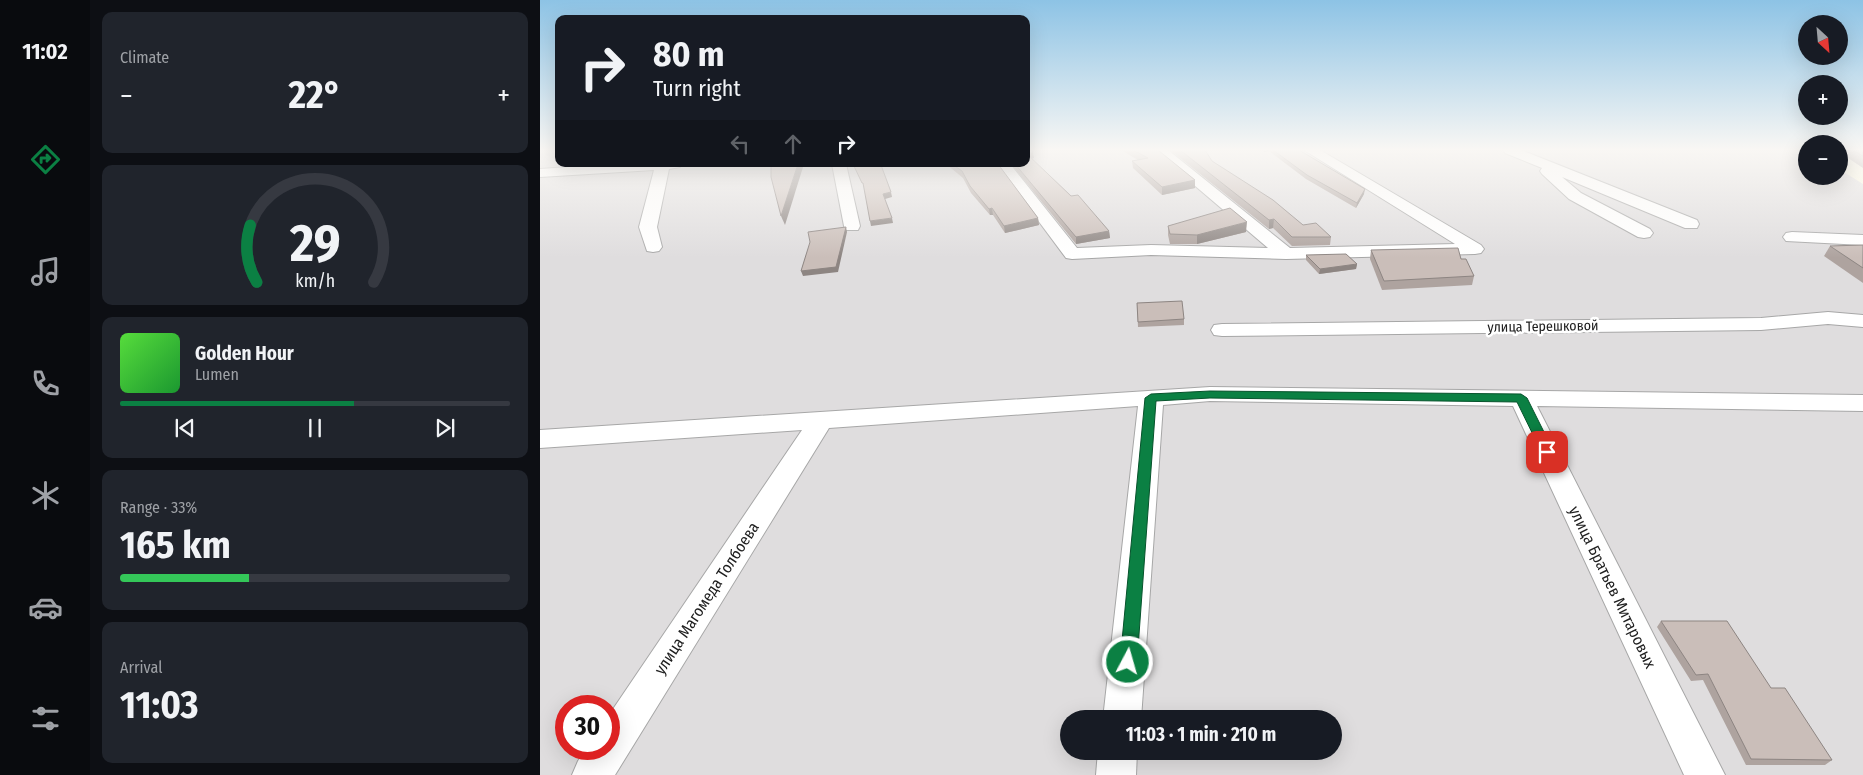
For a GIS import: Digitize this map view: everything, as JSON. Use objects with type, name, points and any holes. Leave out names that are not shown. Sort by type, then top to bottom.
[{"type":"street","points":[[653,247],[648,227],[660,186]]},
{"type":"street","points":[[844,186],[852,226]]},
{"type":"street","points":[[1020,186],[1072,254],[1151,250],[1286,254],[1475,249],[1371,186]]},
{"type":"street","points":[[1204,186],[1286,254]]},
{"type":"street","points":[[1563,186],[1574,196],[1644,234]]},
{"type":"street","points":[[1598,186],[1690,224]]},
{"type":"street","points":[[1792,236],[1863,240]]},
{"type":"street","name":"улица Терешковой","points":[[1222,330],[1761,324],[1828,318],[1863,320]]},
{"type":"street","points":[[540,439],[1210,394],[1521,398],[1858,408]]},
{"type":"street","points":[[1123,710],[1151,398]]},
{"type":"street","name":"улица Братьев Митаровых","points":[[1521,398],[1705,775]]},
{"type":"street","name":"улица Магомеда Толбоева","points":[[592,775],[821,421]]},
{"type":"street","points":[[1116,775],[1117,760]]},
{"type":"shaded area","points":[[540,186],[1863,186],[1863,775],[540,775]]},
{"type":"building","points":[[773,186],[791,186],[781,216]]},
{"type":"building","points":[[864,186],[889,186],[891,192],[883,194],[892,218],[870,221]]},
{"type":"building","points":[[970,186],[1014,186],[1038,218],[1004,226],[992,208],[989,209]]},
{"type":"building","points":[[1034,186],[1061,186],[1071,196],[1078,195],[1109,231],[1076,237]]},
{"type":"building","points":[[1226,186],[1251,186],[1273,200],[1303,225],[1316,223],[1331,237],[1292,237],[1274,219],[1269,220]]},
{"type":"building","points":[[1327,186],[1360,186],[1365,189],[1357,203]]},
{"type":"building","points":[[1230,208],[1247,222],[1197,235],[1170,234],[1168,226]]},
{"type":"building","points":[[846,227],[836,267],[801,271],[810,242],[808,232]]},
{"type":"building","points":[[1863,245],[1863,268],[1830,246]]},
{"type":"building","points":[[1458,248],[1461,259],[1466,259],[1474,276],[1384,281],[1371,250]]},
{"type":"building","points":[[1346,254],[1357,264],[1320,269],[1306,255]]},
{"type":"building","points":[[1182,301],[1184,319],[1138,322],[1137,303]]},
{"type":"building","points":[[1661,621],[1727,621],[1771,688],[1785,688],[1832,760],[1751,759],[1708,674],[1696,675]]},
{"type":"route","points":[[1128,662],[1151,398],[1210,394],[1521,398],[1547,452]]}]
